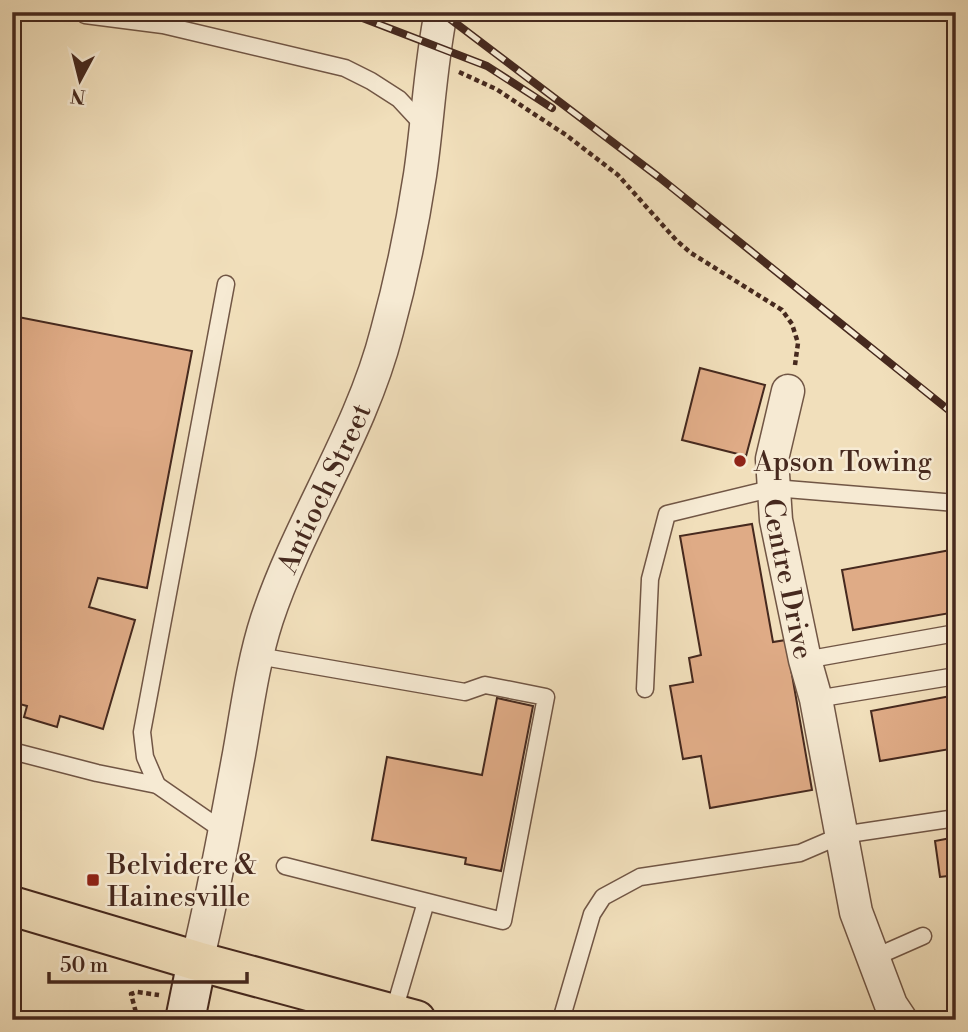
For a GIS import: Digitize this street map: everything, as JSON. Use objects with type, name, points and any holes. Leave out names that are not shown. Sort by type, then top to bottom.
[{"type":"main road","points":[[19,909],[394,1015]]},
{"type":"main road","points":[[188,1009],[197,961]]},
{"type":"street","name":"Antioch Street","points":[[197,961],[219,870],[266,621],[288,563],[368,395],[387,332],[420,174],[431,68],[441,12]]},
{"type":"street","name":"Centre Drive","points":[[788,391],[772,459],[776,520],[805,660],[816,699],[856,912],[891,1005],[901,1020]]},
{"type":"lane","points":[[85,15],[163,25],[345,68],[399,99],[425,127]]},
{"type":"lane","points":[[157,785],[145,757],[142,733],[226,284]]},
{"type":"lane","points":[[645,689],[650,579],[667,514],[774,488],[956,503]]},
{"type":"lane","points":[[805,660],[956,633]]},
{"type":"lane","points":[[258,656],[465,692],[485,685],[546,697],[503,921],[285,866]]},
{"type":"lane","points":[[816,699],[956,676]]},
{"type":"lane","points":[[12,751],[157,785],[225,832]]},
{"type":"lane","points":[[561,1020],[592,914],[603,897],[640,877],[800,853],[842,835],[956,818]]},
{"type":"lane","points":[[394,1015],[426,902]]},
{"type":"lane","points":[[873,958],[923,936]]},
{"type":"path","points":[[431,68],[452,69],[470,75],[566,135],[618,174],[691,254],[782,310],[792,324],[797,343],[788,391]]},
{"type":"path","points":[[138,1020],[131,994],[137,992],[188,1009]]},
{"type":"building","points":[[13,316],[192,351],[147,588],[98,578],[89,607],[135,620],[103,729],[60,716],[57,727],[24,717],[27,706],[12,702]]},
{"type":"building","points":[[700,368],[765,385],[746,456],[682,440]]},
{"type":"building","points":[[752,524],[773,642],[786,640],[812,790],[710,808],[701,756],[683,759],[670,686],[693,682],[689,658],[701,655],[680,536]]},
{"type":"building","points":[[956,549],[956,612],[853,630],[842,570]]},
{"type":"building","points":[[956,695],[956,748],[880,761],[871,711]]},
{"type":"building","points":[[497,698],[533,706],[501,871],[465,864],[466,858],[372,840],[387,757],[482,775]]},
{"type":"building","points":[[956,837],[956,875],[940,877],[935,841]]},
{"type":"railway","points":[[347,12],[487,66],[552,108]]},
{"type":"railway","points":[[441,12],[660,178],[956,416]]},
{"type":"place","name":"Apson Towing","points":[[740,461]]},
{"type":"place","name":"Belvidere & Hainesville","points":[[93,880]]}]
